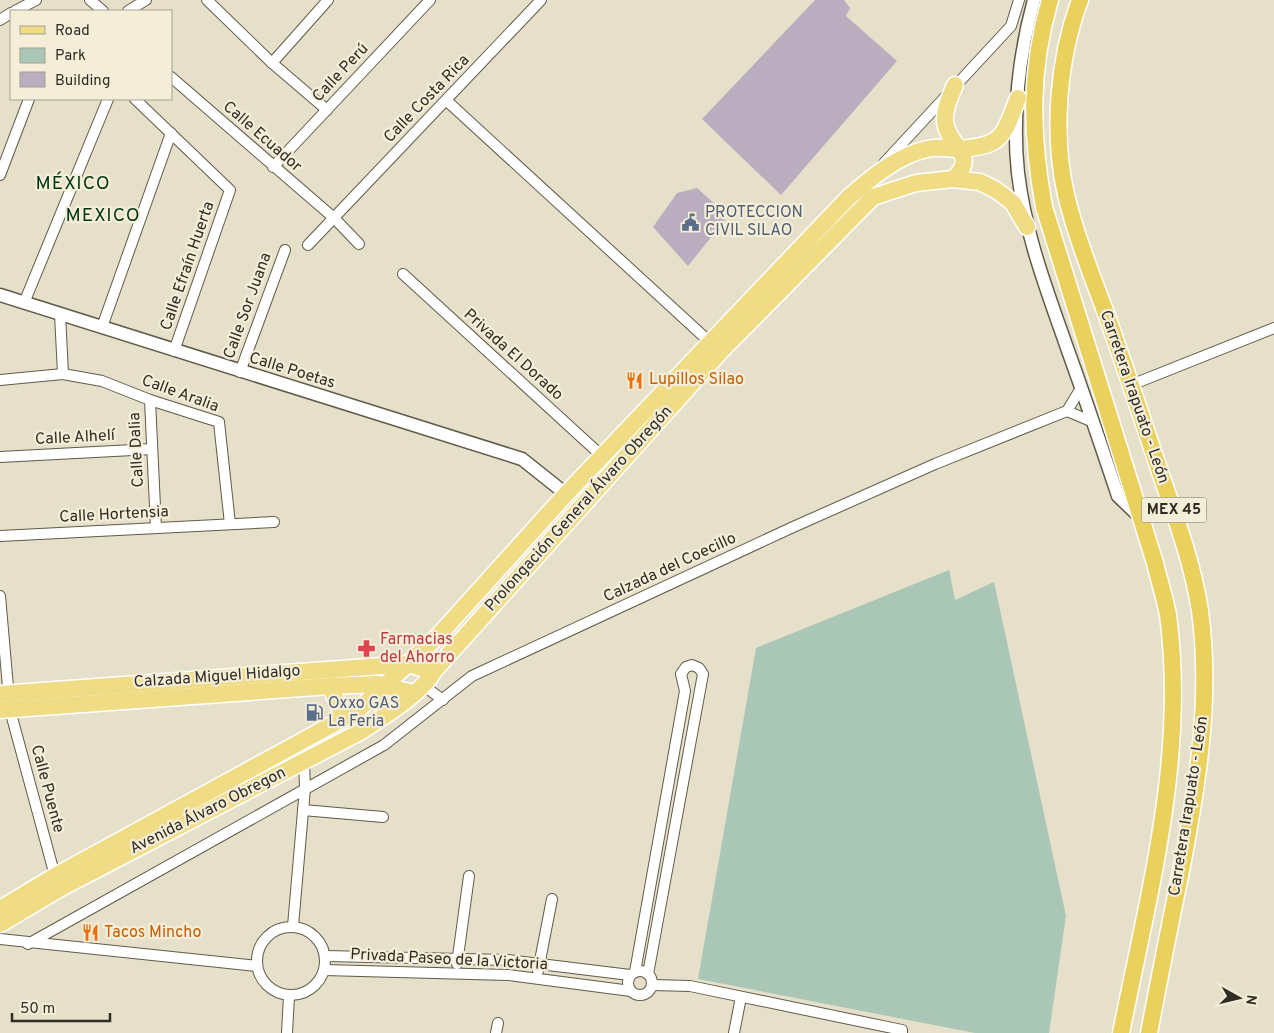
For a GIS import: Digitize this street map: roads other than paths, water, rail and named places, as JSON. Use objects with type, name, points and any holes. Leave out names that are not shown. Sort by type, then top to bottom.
[{"type":"highway","name":"Carretera Irapuato - León","points":[[1050,0],[1033,89],[1036,162],[1044,207],[1141,518],[1168,614],[1173,711],[1162,825],[1121,1033]]},
{"type":"highway","name":"Carretera Irapuato - León","points":[[1080,0],[1066,50],[1061,98],[1059,138],[1066,193],[1079,239],[1131,385],[1188,559],[1200,610],[1204,659],[1204,711],[1199,763],[1149,1033]]},
{"type":"main road","points":[[953,179],[962,171],[964,162],[945,124],[945,112],[954,85]]},
{"type":"main road","name":"Prolongación General Álvaro Obregón","points":[[418,690],[715,347],[849,197],[872,177],[928,148],[959,149],[982,146],[1000,138],[1005,133],[1018,98]]},
{"type":"main road","name":"Prolongación General Álvaro Obregón","points":[[384,686],[438,636],[566,494],[715,347],[873,197],[916,183],[953,179]]},
{"type":"main road","points":[[953,179],[980,182],[996,190],[1012,202],[1027,228]]},
{"type":"main road","name":"Calzada Miguel Hidalgo","points":[[4,702],[409,664],[433,672]]},
{"type":"main road","points":[[330,686],[344,718]]},
{"type":"main road","name":"Calzada Miguel Hidalgo","points":[[4,702],[330,686],[384,686],[418,690]]},
{"type":"main road","name":"Avenida Álvaro Obregon","points":[[0,909],[55,876],[357,711],[384,686]]},
{"type":"main road","name":"Avenida Álvaro Obregon","points":[[0,924],[58,889],[304,762],[380,720],[418,690]]},
{"type":"street","points":[[90,0],[102,10]]},
{"type":"street","points":[[130,10],[146,0]]},
{"type":"street","points":[[208,0],[272,63],[327,110]]},
{"type":"street","points":[[272,63],[328,0]]},
{"type":"street","name":"Calle Perú","points":[[273,167],[430,0]]},
{"type":"street","name":"Calle Costa Rica","points":[[308,245],[542,0]]},
{"type":"street","points":[[872,177],[954,85],[1011,26],[1019,0]]},
{"type":"street","name":"MEX 45","points":[[1034,0],[1025,31],[1018,98],[1016,141],[1018,174],[1027,228],[1045,286],[1118,496],[1141,518]]},
{"type":"street","points":[[18,10],[34,5]]},
{"type":"street","name":"Calle Ecuador","points":[[172,78],[334,218],[359,244]]},
{"type":"street","points":[[0,175],[29,100]]},
{"type":"street","points":[[24,303],[108,100]]},
{"type":"street","points":[[102,327],[171,133],[136,100]]},
{"type":"street","points":[[446,100],[715,347]]},
{"type":"street","name":"Calle Efraín Huerta","points":[[171,133],[230,190],[174,351]]},
{"type":"street","name":"Calle Sor Juana","points":[[240,372],[285,250]]},
{"type":"street","name":"Privada El Dorado","points":[[403,274],[603,458]]},
{"type":"street","name":"Calle Poetas","points":[[0,295],[240,372],[522,459],[566,494]]},
{"type":"street","points":[[60,314],[62,374]]},
{"type":"street","points":[[1131,385],[1274,328]]},
{"type":"street","name":"Calle Aralia","points":[[0,380],[62,374],[102,381],[150,400],[219,422],[230,524]]},
{"type":"street","points":[[1081,388],[1067,411],[1093,422]]},
{"type":"street","name":"Calle Dalia","points":[[150,400],[156,528]]},
{"type":"street","name":"Calzada del Coecillo","points":[[28,944],[384,745],[472,676],[935,464],[1067,411]]},
{"type":"street","name":"Calle Alhelí","points":[[0,457],[152,449]]},
{"type":"street","name":"Calle Hortensia","points":[[0,536],[274,522]]},
{"type":"street","name":"Calle Puente","points":[[0,596],[4,702],[55,876]]},
{"type":"street","points":[[692,665],[699,668],[703,674],[673,839],[648,974],[652,985],[649,991],[643,994],[636,994],[628,986],[659,837],[685,691],[681,674],[686,667],[692,665]]},
{"type":"street","points":[[418,690],[443,700]]},
{"type":"street","points":[[293,926],[305,788],[304,762],[297,745]]},
{"type":"street","points":[[303,810],[384,817]]},
{"type":"street","points":[[659,837],[673,839]]},
{"type":"street","points":[[458,974],[457,960],[469,876]]},
{"type":"street","points":[[536,978],[552,899]]},
{"type":"street","points":[[293,926],[304,929],[314,935],[321,944],[325,956],[324,970],[320,980],[312,989],[301,994],[289,996],[276,992],[264,983],[257,966],[261,944],[270,934],[280,928],[293,926]]},
{"type":"street","points":[[0,940],[257,966]]},
{"type":"street","name":"Privada Paseo de la Victoria","points":[[325,956],[507,960],[538,965],[632,974]]},
{"type":"street","name":"Privada Paseo de la Victoria","points":[[324,970],[536,978],[631,990]]},
{"type":"street","points":[[632,974],[642,970],[648,974]]},
{"type":"street","points":[[652,985],[690,986],[902,1031]]},
{"type":"street","points":[[286,1033],[289,996]]},
{"type":"street","points":[[734,1033],[741,998]]},
{"type":"place","name":"PROTECCION CIVIL SILAO","points":[[691,222]]},
{"type":"place","name":"Lupillos Silao","points":[[635,380]]},
{"type":"place","name":"Farmacias del Ahorro","points":[[366,649]]},
{"type":"place","name":"Oxxo GAS La Feria","points":[[314,713]]},
{"type":"place","name":"Tacos Mincho","points":[[90,933]]},
{"type":"district","name":"MÉXICO","points":[[73,184]]},
{"type":"district","name":"MEXICO","points":[[103,216]]}]
